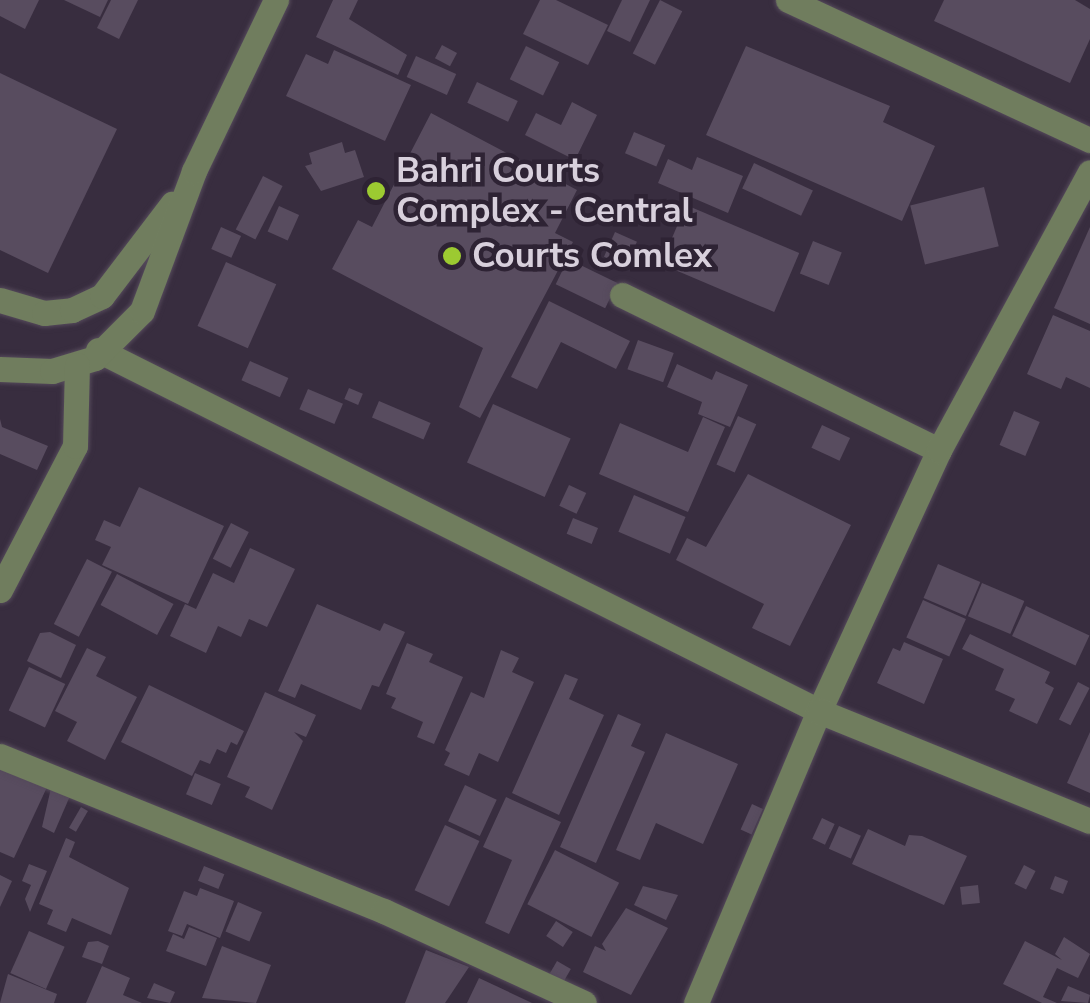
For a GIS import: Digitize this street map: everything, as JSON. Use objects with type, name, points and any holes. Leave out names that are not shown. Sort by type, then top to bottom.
[{"type":"street","points":[[0,590],[75,446],[88,358],[142,311],[194,171],[276,0]]},
{"type":"street","points":[[788,0],[1090,140]]},
{"type":"street","points":[[0,300],[44,312],[72,310],[102,296],[194,171]]},
{"type":"street","points":[[696,1003],[819,711],[940,450],[1090,172]]},
{"type":"street","points":[[622,295],[940,450]]},
{"type":"street","points":[[0,368],[88,358],[819,711],[1090,820]]},
{"type":"street","points":[[0,756],[553,996],[584,1003]]},
{"type":"building","points":[[0,0],[39,0],[25,29],[0,16]]},
{"type":"building","points":[[64,0],[108,0],[100,17]]},
{"type":"building","points":[[111,0],[138,0],[119,39],[97,28]]},
{"type":"building","points":[[333,0],[358,0],[349,19],[407,55],[398,75],[316,37]]},
{"type":"building","points":[[540,0],[556,0],[608,25],[588,65],[523,34]]},
{"type":"building","points":[[622,0],[650,0],[630,42],[607,31]]},
{"type":"building","points":[[660,0],[682,11],[655,65],[633,53]]},
{"type":"building","points":[[944,0],[1075,0],[1090,9],[1090,39],[1070,83],[934,21]]},
{"type":"building","points":[[442,45],[457,53],[450,66],[435,58]]},
{"type":"building","points":[[526,46],[559,62],[543,95],[510,79]]},
{"type":"building","points":[[746,46],[890,106],[883,122],[935,146],[902,221],[706,135]]},
{"type":"building","points":[[334,50],[411,85],[385,141],[286,96],[306,54],[328,64]]},
{"type":"building","points":[[416,56],[456,74],[447,95],[407,77]]},
{"type":"building","points":[[0,73],[117,129],[48,273],[0,250]]},
{"type":"building","points":[[477,82],[518,101],[508,122],[467,103]]},
{"type":"building","points":[[572,102],[597,115],[575,160],[525,135],[536,113],[561,125]]},
{"type":"building","name":"Courts Comlex","points":[[431,113],[577,190],[555,233],[573,242],[480,418],[459,407],[483,348],[332,269],[358,220],[372,227]]},
{"type":"building","points":[[634,132],[665,145],[656,166],[625,153]]},
{"type":"building","points":[[342,142],[345,153],[355,150],[364,177],[321,191],[305,166],[312,164],[309,153]]},
{"type":"building","points":[[697,157],[743,176],[728,213],[658,183],[668,159],[692,170]]},
{"type":"building","points":[[754,163],[813,190],[801,216],[742,188]]},
{"type":"building","points":[[263,176],[283,186],[255,239],[236,229]]},
{"type":"building","points":[[984,187],[999,246],[925,265],[910,205]]},
{"type":"building","points":[[686,205],[799,253],[774,312],[661,264]]},
{"type":"building","points":[[279,206],[299,215],[288,241],[268,232]]},
{"type":"building","points":[[221,227],[241,236],[231,258],[211,249]]},
{"type":"building","points":[[1090,227],[1090,324],[1054,308]]},
{"type":"building","points":[[615,232],[637,242],[626,266],[604,257]]},
{"type":"building","points":[[813,241],[842,253],[829,285],[800,273]]},
{"type":"building","points":[[568,259],[617,283],[605,308],[556,284]]},
{"type":"building","points":[[226,262],[276,284],[248,348],[198,326]]},
{"type":"building","points":[[549,301],[630,341],[616,369],[561,342],[537,389],[511,377]]},
{"type":"building","points":[[1053,315],[1090,331],[1090,388],[1066,377],[1061,389],[1027,374]]},
{"type":"building","points":[[638,340],[674,353],[663,382],[627,369]]},
{"type":"building","points":[[250,361],[288,378],[280,397],[241,380]]},
{"type":"building","points":[[677,364],[712,380],[716,371],[748,385],[730,427],[698,414],[702,402],[667,387]]},
{"type":"building","points":[[349,388],[363,394],[358,405],[344,399]]},
{"type":"building","points":[[308,389],[343,404],[334,424],[299,409]]},
{"type":"building","points":[[379,401],[431,423],[424,439],[372,418]]},
{"type":"building","points":[[493,404],[571,439],[545,497],[467,462]]},
{"type":"building","points":[[1014,411],[1040,422],[1025,456],[1000,445]]},
{"type":"building","points":[[738,416],[756,424],[735,473],[716,464]]},
{"type":"building","points":[[703,417],[725,427],[688,512],[599,474],[620,423],[688,452]]},
{"type":"building","points":[[0,419],[2,427],[48,446],[37,470],[0,454]]},
{"type":"building","points":[[822,425],[850,438],[840,461],[811,448]]},
{"type":"building","points":[[748,474],[851,525],[790,646],[752,628],[764,604],[676,560],[687,538],[706,547]]},
{"type":"building","points":[[569,485],[586,493],[576,514],[559,506]]},
{"type":"building","points":[[139,487],[224,526],[188,604],[102,565],[111,547],[95,540],[104,520],[120,527]]},
{"type":"building","points":[[634,495],[686,517],[670,554],[618,532]]},
{"type":"building","points":[[573,518],[598,528],[592,544],[567,534]]},
{"type":"building","points":[[231,523],[249,532],[231,568],[213,559]]},
{"type":"building","points":[[250,548],[295,569],[267,627],[249,619],[241,637],[218,626],[206,653],[170,636],[185,604],[196,609],[213,573],[234,583]]},
{"type":"building","points":[[87,559],[112,572],[79,637],[54,624]]},
{"type":"building","points":[[938,564],[980,582],[966,616],[924,598]]},
{"type":"building","points":[[117,574],[174,604],[157,635],[101,605]]},
{"type":"building","points":[[982,583],[1024,601],[1010,634],[968,616]]},
{"type":"building","points":[[923,600],[966,619],[949,657],[906,637]]},
{"type":"building","points":[[317,604],[380,631],[384,623],[405,632],[379,687],[372,685],[361,710],[301,684],[295,698],[278,691]]},
{"type":"building","points":[[1026,606],[1089,636],[1075,665],[1012,636]]},
{"type":"building","points":[[50,632],[76,645],[61,678],[27,661],[40,633]]},
{"type":"building","points":[[970,634],[1050,672],[1045,683],[1054,688],[1037,724],[1009,711],[1015,699],[995,690],[1004,669],[962,649]]},
{"type":"building","points":[[904,642],[943,659],[924,704],[877,683],[893,648],[900,651]]},
{"type":"building","points":[[407,643],[433,654],[429,662],[463,677],[434,744],[417,737],[423,722],[391,708],[396,698],[386,694]]},
{"type":"building","points":[[87,648],[106,657],[96,676],[137,697],[105,760],[67,741],[77,722],[55,711]]},
{"type":"building","points":[[501,650],[519,658],[512,672],[534,682],[498,762],[479,753],[469,776],[444,765],[450,753],[445,750],[471,692],[484,698]]},
{"type":"building","points":[[29,667],[65,684],[45,727],[9,711]]},
{"type":"building","points":[[565,674],[578,679],[569,699],[604,715],[559,815],[512,793]]},
{"type":"building","points":[[1078,682],[1090,688],[1071,725],[1059,719]]},
{"type":"building","points":[[149,685],[244,731],[237,745],[231,742],[226,753],[217,749],[210,764],[200,760],[192,776],[121,742]]},
{"type":"building","points":[[265,692],[316,715],[306,737],[294,732],[303,741],[272,810],[245,797],[250,787],[227,777]]},
{"type":"building","points":[[618,714],[641,724],[631,746],[645,752],[596,863],[560,847]]},
{"type":"building","points":[[1090,732],[1090,793],[1067,783]]},
{"type":"building","points":[[666,733],[738,764],[703,844],[656,823],[640,860],[616,850]]},
{"type":"building","points":[[0,768],[48,785],[14,858],[0,852]]},
{"type":"building","points":[[195,773],[221,784],[212,805],[186,794]]},
{"type":"building","points":[[465,785],[497,800],[480,836],[448,821]]},
{"type":"building","points":[[51,788],[70,796],[54,833],[42,827]]},
{"type":"building","points":[[506,797],[561,822],[509,934],[485,923],[512,860],[483,847]]},
{"type":"building","points":[[752,804],[763,809],[752,834],[741,830]]},
{"type":"building","points":[[81,807],[88,811],[76,832],[69,828]]},
{"type":"building","points":[[822,818],[835,824],[825,845],[812,839]]},
{"type":"building","points":[[445,825],[479,841],[449,906],[415,890]]},
{"type":"building","points":[[839,826],[861,836],[851,859],[829,849]]},
{"type":"building","points":[[868,829],[905,846],[909,835],[922,836],[967,856],[944,905],[852,864]]},
{"type":"building","points":[[66,838],[75,842],[69,857],[129,888],[111,935],[72,918],[66,932],[47,924],[53,910],[39,904]]},
{"type":"building","points":[[555,850],[619,883],[591,937],[527,904]]},
{"type":"building","points":[[29,864],[47,871],[30,912],[25,899],[31,885],[22,881]]},
{"type":"building","points":[[1024,865],[1036,871],[1026,890],[1014,884]]},
{"type":"building","points":[[204,866],[224,874],[218,889],[198,881]]},
{"type":"building","points":[[0,875],[12,881],[0,907]]},
{"type":"building","points":[[1055,876],[1068,881],[1063,894],[1050,889]]},
{"type":"building","points":[[978,885],[980,903],[962,905],[960,887]]},
{"type":"building","points":[[643,886],[678,895],[666,920],[634,905]]},
{"type":"building","points":[[200,888],[234,901],[220,938],[187,924],[182,936],[168,931],[184,891],[197,896]]},
{"type":"building","points":[[238,902],[262,912],[249,942],[225,931]]},
{"type":"building","points":[[626,908],[668,928],[631,995],[583,972],[595,946],[606,951],[602,944]]},
{"type":"building","points":[[556,921],[573,932],[563,947],[546,936]]},
{"type":"building","points":[[189,927],[217,938],[206,966],[166,951],[173,934],[184,939]]},
{"type":"building","points":[[29,931],[65,947],[46,989],[10,973]]},
{"type":"building","points":[[1064,937],[1090,954],[1078,978],[1057,968],[1043,997],[1057,1003],[1042,1003],[1003,984],[1025,941],[1062,960],[1055,954]]},
{"type":"building","points":[[88,942],[109,946],[102,964],[82,957]]},
{"type":"building","points":[[222,946],[271,965],[256,1003],[202,998]]},
{"type":"building","points":[[426,950],[469,967],[445,1003],[405,1003]]},
{"type":"building","points":[[557,961],[571,969],[563,982],[550,974]]},
{"type":"building","points":[[102,966],[130,978],[123,995],[142,1003],[86,1003]]},
{"type":"building","points":[[8,974],[57,994],[54,1003],[0,1003]]},
{"type":"building","points":[[479,978],[532,1003],[467,1003]]},
{"type":"building","points":[[154,983],[175,992],[170,1003],[147,998]]},
{"type":"building","points":[[1068,986],[1090,995],[1088,1003],[1061,1001]]},
{"type":"place","name":"Bahri Courts Complex - Central","points":[[376,191]]},
{"type":"place","name":"Courts Comlex","points":[[452,256]]}]
